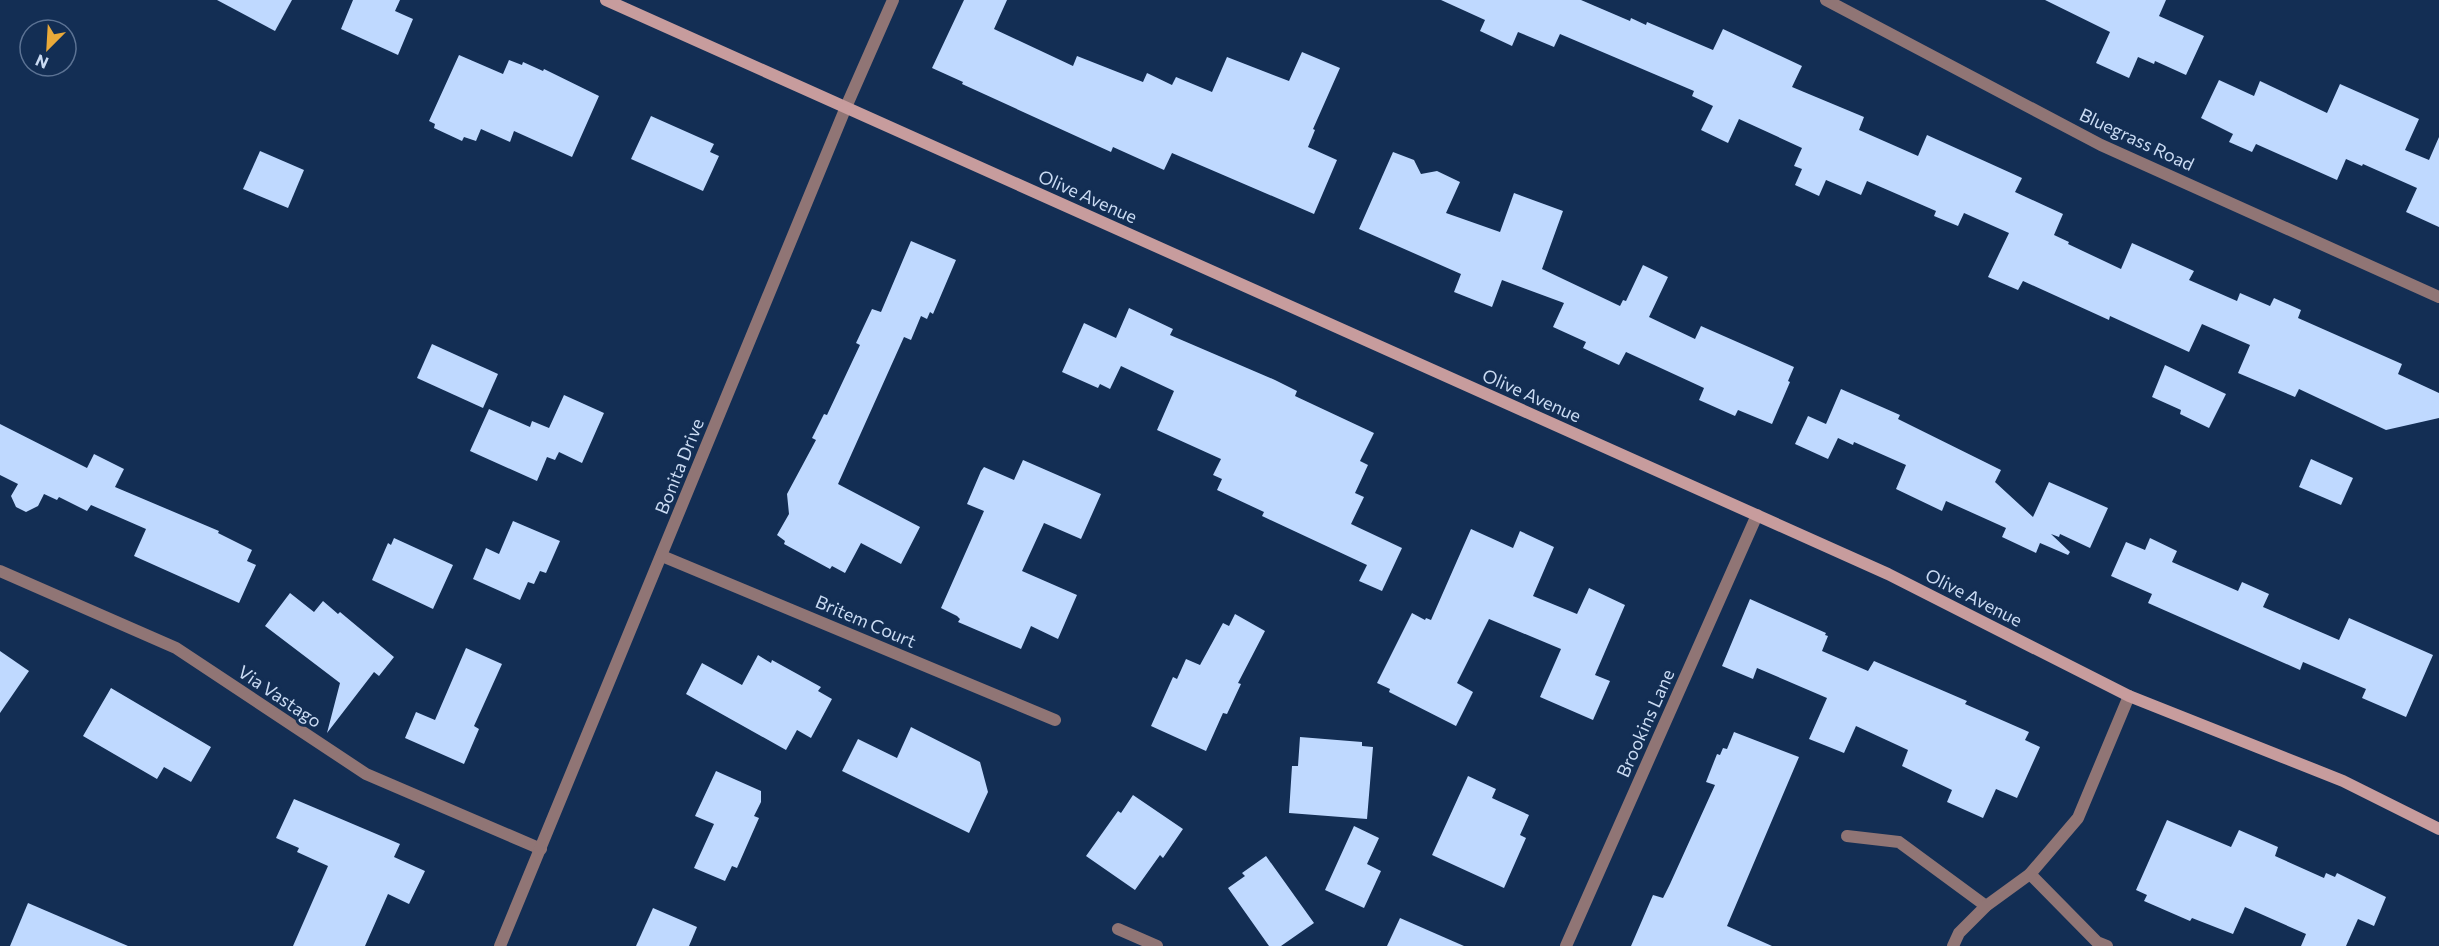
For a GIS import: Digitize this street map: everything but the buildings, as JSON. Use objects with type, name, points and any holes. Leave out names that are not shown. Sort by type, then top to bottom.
[{"type":"main road","name":"Olive Avenue","points":[[606,0],[1888,574],[2128,696],[2343,781],[2439,829]]},
{"type":"street","name":"Bonita Drive","points":[[500,946],[542,849],[846,107],[893,0]]},
{"type":"street","name":"Bluegrass Road","points":[[1826,0],[2101,145],[2439,297]]},
{"type":"street","name":"Brookins Lane","points":[[1566,946],[1757,515]]},
{"type":"street","name":"Britem Court","points":[[662,556],[1056,720]]},
{"type":"street","name":"Via Vastago","points":[[0,571],[176,648],[366,774],[542,849]]},
{"type":"street","points":[[1953,946],[1959,933],[1986,906],[2030,874],[2078,818],[2128,696]]},
{"type":"street","points":[[1847,836],[1899,842],[1986,906]]},
{"type":"street","points":[[2030,874],[2097,942],[2107,946]]},
{"type":"street","points":[[1118,929],[1157,946]]}]
